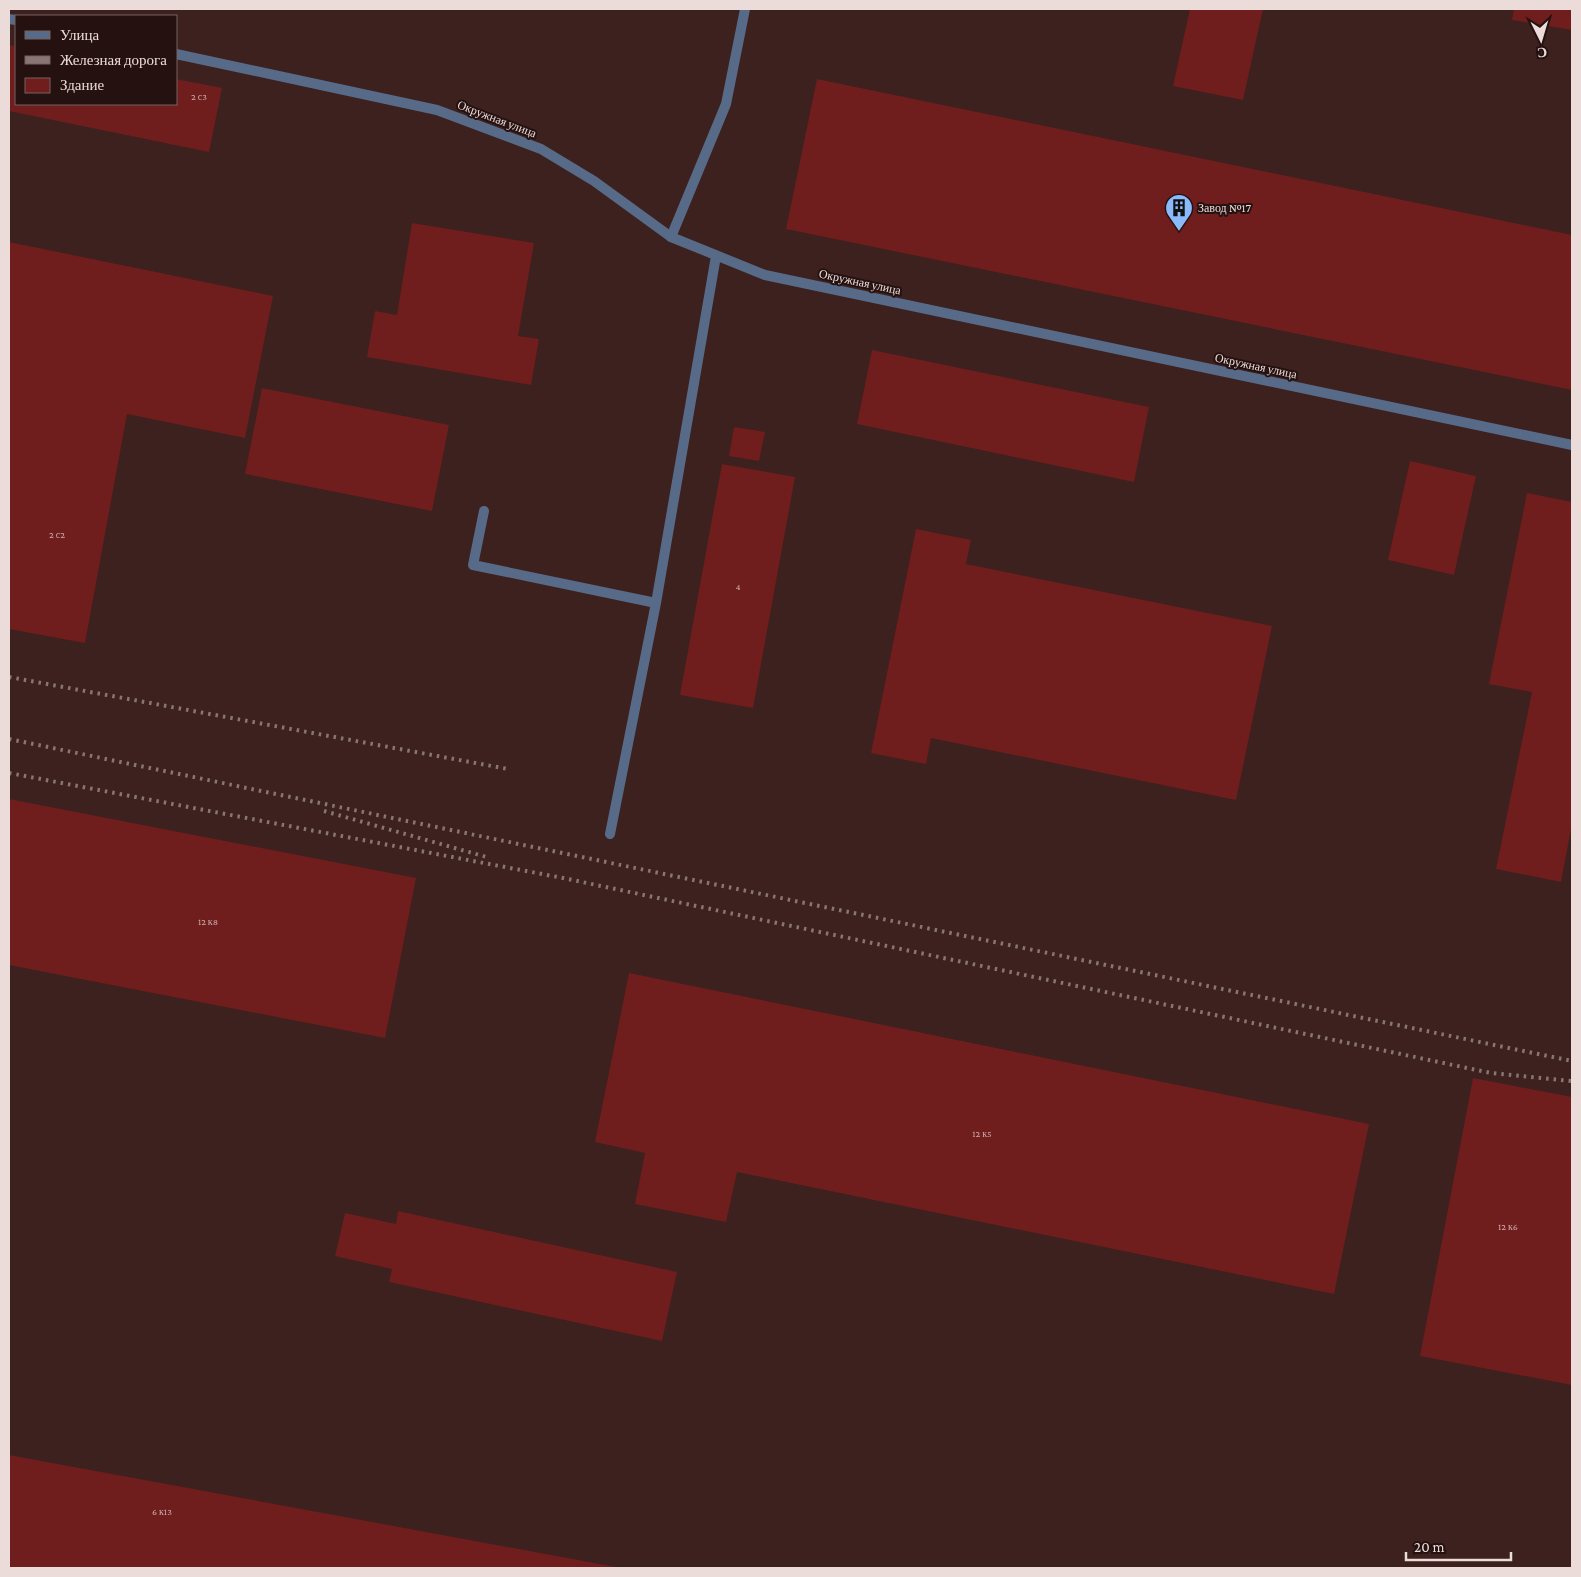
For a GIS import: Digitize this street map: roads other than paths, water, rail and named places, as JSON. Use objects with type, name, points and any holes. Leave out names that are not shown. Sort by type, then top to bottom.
[{"type":"street","points":[[671,237],[726,104],[744,9]]},
{"type":"street","name":"Окружная улица","points":[[178,54],[437,110],[541,149],[594,181],[671,237],[765,275],[1572,445]]},
{"type":"street","points":[[610,834],[656,603],[716,256]]},
{"type":"street","points":[[484,511],[473,565],[656,603]]},
{"type":"railway","points":[[9,677],[508,769]]},
{"type":"railway","points":[[9,739],[1572,1061]]},
{"type":"railway","points":[[9,773],[563,878],[1491,1073],[1572,1081]]},
{"type":"railway","points":[[324,811],[490,858]]},
{"type":"place","name":"Завод №17","points":[[1179,232]]}]
